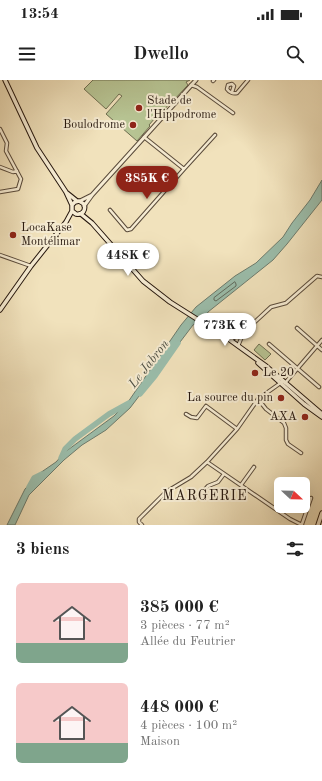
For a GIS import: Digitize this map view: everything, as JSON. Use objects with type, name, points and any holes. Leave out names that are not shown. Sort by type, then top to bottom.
[{"type":"main road","points":[[0,310],[31,266],[66,222],[72,211],[72,205],[66,192],[37,148],[4,80]]},
{"type":"main road","points":[[66,192],[79,201],[92,223],[143,282],[266,366],[322,414]]},
{"type":"main road","points":[[72,205],[79,201]]},
{"type":"main road","points":[[66,222],[84,208]]},
{"type":"main road","points":[[72,211],[92,223]]},
{"type":"main road","points":[[247,352],[280,384],[306,406],[322,417]]},
{"type":"main road","points":[[318,525],[322,514]]},
{"type":"street","points":[[84,208],[92,195],[196,80]]},
{"type":"street","points":[[232,92],[233,94],[237,93],[248,80]]},
{"type":"street","points":[[191,85],[197,87],[233,112]]},
{"type":"street","points":[[0,129],[7,143],[6,150],[21,180],[18,189],[0,192]]},
{"type":"street","points":[[110,210],[127,230],[131,229],[216,135]]},
{"type":"street","points":[[144,137],[184,170]]},
{"type":"street","points":[[0,167],[13,172],[17,171]]},
{"type":"street","points":[[79,201],[92,195]]},
{"type":"street","points":[[0,255],[31,266]]},
{"type":"street","points":[[230,340],[244,332],[271,306],[286,303],[316,276],[322,277]]},
{"type":"street","points":[[297,328],[322,350]]},
{"type":"street","points":[[238,346],[244,332]]},
{"type":"street","points":[[285,383],[322,340]]},
{"type":"street","points":[[269,344],[319,387]]},
{"type":"street","points":[[142,525],[139,522],[139,519],[158,498],[191,477],[207,462],[237,429],[258,399],[281,382],[295,392]]},
{"type":"street","points":[[258,399],[266,409],[284,423],[286,428],[286,440],[288,444],[301,453]]},
{"type":"street","points":[[186,414],[197,418],[206,406],[237,429]]},
{"type":"street","points":[[207,462],[290,519],[302,525],[311,498]]},
{"type":"street","points":[[241,485],[254,467]]},
{"type":"street","points":[[200,496],[208,486],[218,482],[224,474]]},
{"type":"shaded area","name":"Stade de l'Hippodrome","points":[[93,80],[190,80],[186,82],[188,85],[162,112],[161,111],[137,141],[106,114],[122,96],[119,94],[106,109],[84,89]]},
{"type":"shaded area","points":[[259,344],[271,354],[265,360],[254,350]]},
{"type":"water","points":[[322,180],[322,200],[273,260],[208,312],[205,318],[193,325],[130,408],[106,430],[82,445],[64,460],[29,495],[15,525],[7,525],[25,489],[40,473],[56,462],[65,452],[114,416],[128,402],[181,325],[196,307],[235,276],[256,263],[283,237],[310,200]]},
{"type":"waterway","name":"Le Jabron","points":[[140,394],[155,376],[178,343]]},
{"type":"waterway","name":"Le Jabron","points":[[61,458],[65,449],[75,439],[109,414],[129,403]]},
{"type":"waterway","name":"Le Jabron","points":[[29,487],[34,478],[42,474]]},
{"type":"place","name":"Stade de l'Hippodrome","points":[[139,108]]},
{"type":"place","name":"Boulodrome","points":[[133,125]]},
{"type":"place","name":"LocaKase Montélimar","points":[[13,235]]},
{"type":"place","name":"Le 20","points":[[255,373]]},
{"type":"place","name":"La source du pin","points":[[281,398]]},
{"type":"place","name":"AXA","points":[[305,417]]},
{"type":"district","name":"MARGERIE","points":[[205,496]]}]
